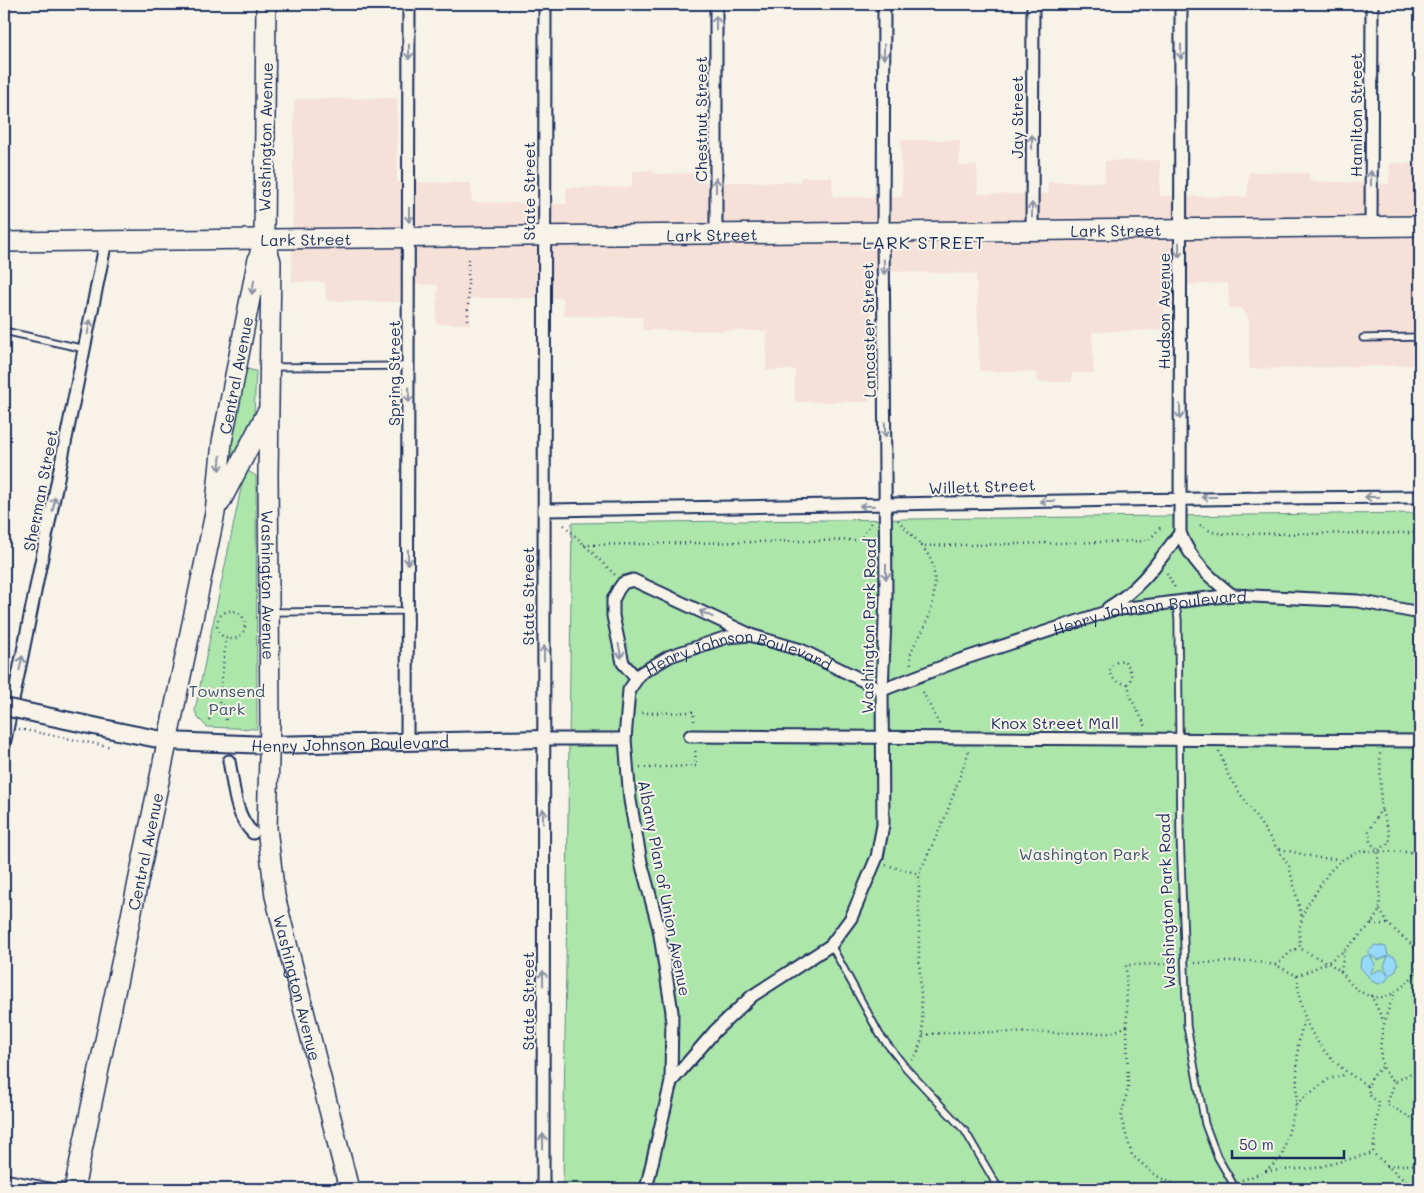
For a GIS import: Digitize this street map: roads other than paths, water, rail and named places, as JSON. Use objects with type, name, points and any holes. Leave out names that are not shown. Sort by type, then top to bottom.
[{"type":"main road","name":"Washington Avenue","points":[[266,4],[264,239],[271,262],[267,612],[269,745],[267,828],[274,896],[349,1189]]},
{"type":"main road","name":"Lark Street","points":[[4,242],[1420,226]]},
{"type":"main road","name":"Central Avenue","points":[[74,1189],[215,513],[222,442],[257,263],[264,239]]},
{"type":"main road","name":"Central Avenue","points":[[215,513],[269,410]]},
{"type":"street","name":"Spring Street","points":[[407,742],[409,4]]},
{"type":"street","name":"State Street","points":[[542,1189],[545,4]]},
{"type":"street","name":"Chestnut Street","points":[[716,4],[716,234]]},
{"type":"street","name":"Lancaster Street","points":[[884,4],[883,232],[886,505]]},
{"type":"street","name":"Jay Street","points":[[1032,230],[1033,4]]},
{"type":"street","name":"Hudson Avenue","points":[[1180,4],[1180,498]]},
{"type":"street","name":"Hamilton Street","points":[[1371,226],[1372,4]]},
{"type":"street","name":"Sherman Street","points":[[4,745],[9,690],[85,349],[106,241]]},
{"type":"street","name":"Willett Street","points":[[544,510],[1180,498],[1420,497]]},
{"type":"street","points":[[1180,498],[1180,533],[1186,549],[1201,569],[1232,595]]},
{"type":"street","name":"Washington Park Road","points":[[671,1082],[715,1031],[752,996],[831,944],[851,918],[875,862],[883,825],[882,690],[886,597],[886,505]]},
{"type":"street","points":[[1095,616],[1128,596],[1146,578],[1180,533]]},
{"type":"street","points":[[636,678],[623,663],[613,616],[613,600],[623,583],[633,580],[750,635]]},
{"type":"street","name":"Henry Johnson Boulevard","points":[[6,718],[127,733],[168,741],[269,745],[625,739],[629,690],[636,678],[653,665],[690,648],[727,637],[750,635],[801,650],[882,690],[960,660],[1112,610],[1176,604],[1232,595],[1358,601],[1420,613]]},
{"type":"street","name":"Knox Street Mall","points":[[690,736],[1420,741]]},
{"type":"street","name":"Albany Plan of Union Avenue","points":[[625,739],[630,800],[641,862],[659,928],[672,1012],[671,1082],[646,1189]]},
{"type":"street","points":[[229,761],[237,806],[245,825],[253,833]]},
{"type":"lane","points":[[4,331],[85,349]]},
{"type":"lane","points":[[1363,338],[1420,337]]},
{"type":"lane","points":[[270,366],[409,366]]},
{"type":"lane","name":"Washington Park Road","points":[[1176,604],[1178,624],[1178,740],[1186,1026],[1205,1124],[1218,1156],[1236,1189]]},
{"type":"lane","points":[[267,612],[408,611]]},
{"type":"lane","points":[[831,944],[880,1035],[906,1068],[964,1130],[999,1189]]},
{"type":"lane","points":[[4,1177],[63,1189]]},
{"type":"water","points":[[1375,945],[1386,947],[1388,955],[1395,957],[1398,964],[1395,972],[1389,975],[1386,981],[1378,984],[1373,982],[1360,967],[1361,959],[1369,954],[1369,951]],"holes":[[[1370,955],[1378,960],[1388,956],[1384,966],[1388,974],[1381,969],[1370,974],[1375,964]]]},
{"type":"district","name":"LARK STREET","points":[[924,242]]},
{"type":"park label","name":"Townsend Park","points":[[227,699]]},
{"type":"park label","name":"Washington Park","points":[[1084,853]]}]
